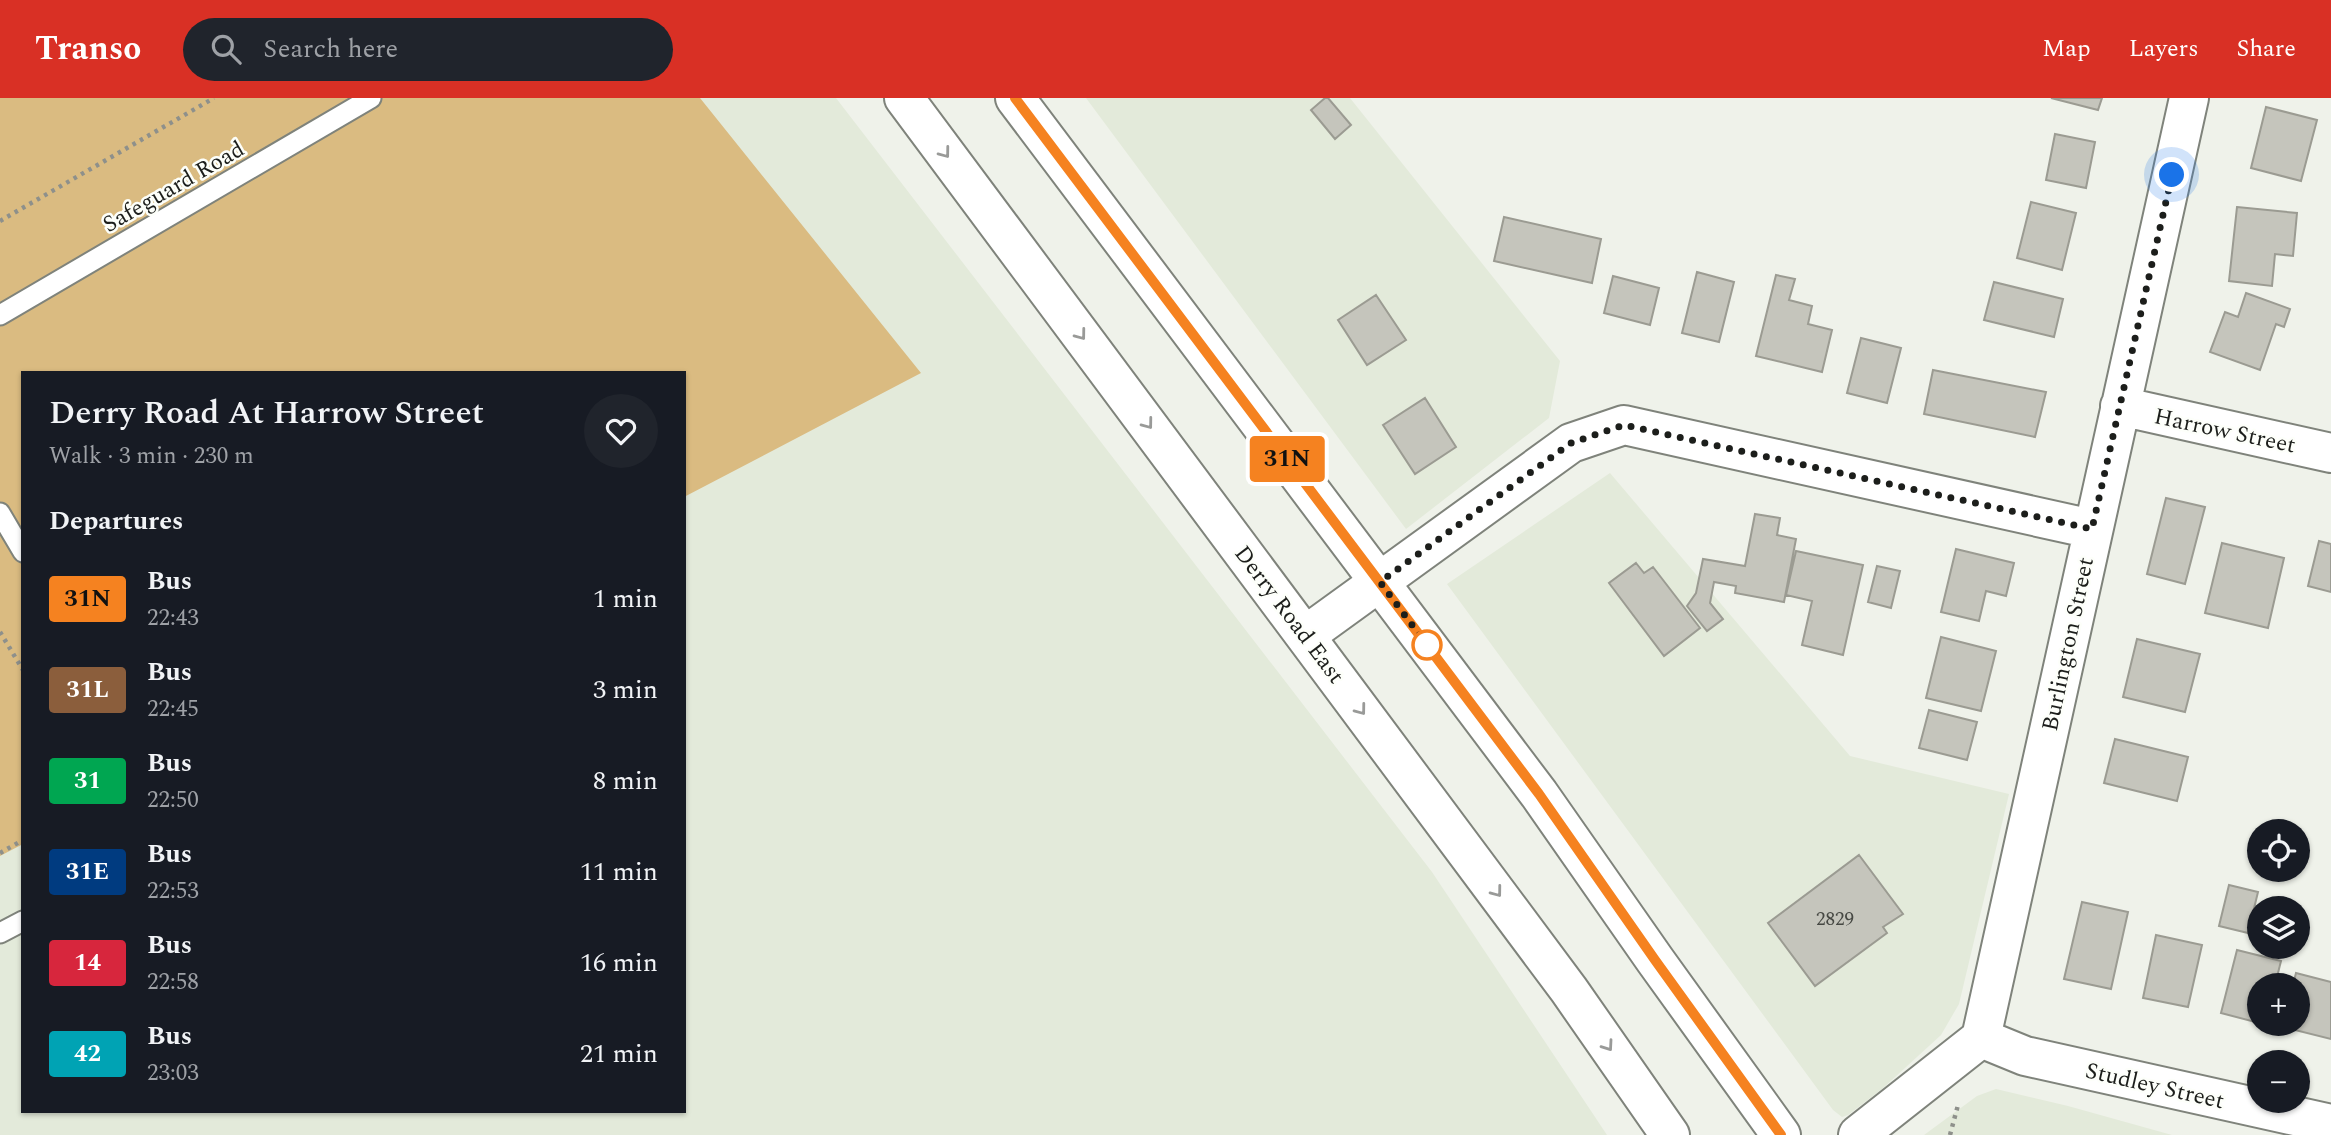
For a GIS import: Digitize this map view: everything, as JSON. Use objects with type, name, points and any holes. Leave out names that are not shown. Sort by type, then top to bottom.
[{"type":"main road","name":"Derry Road East","points":[[904,98],[1569,990],[1670,1135]]},
{"type":"main road","points":[[1015,98],[1539,794],[1781,1135]]},
{"type":"main road","name":"Burlington Street","points":[[1981,1038],[2189,98]]},
{"type":"main road","name":"Harrow Street","points":[[2120,407],[2331,453]]},
{"type":"main road","points":[[1306,635],[1571,443],[1624,425],[2092,529]]},
{"type":"main road","points":[[1858,1135],[1981,1038]]},
{"type":"main road","name":"Studley Street","points":[[1981,1038],[2025,1056],[2331,1125]]},
{"type":"lane","name":"Safeguard Road","points":[[0,316],[371,98]]},
{"type":"lane","points":[[0,513],[21,549]]},
{"type":"lane","points":[[0,933],[21,921]]},
{"type":"path","points":[[0,220],[214,98]]},
{"type":"path","points":[[0,632],[21,667]]},
{"type":"path","points":[[0,853],[21,841]]},
{"type":"path","points":[[1950,1135],[1958,1105]]},
{"type":"shaded area","points":[[0,98],[836,98],[1432,872],[1607,1135],[0,1135]]},
{"type":"shaded area","points":[[0,98],[700,98],[921,373],[686,496],[686,371],[21,371],[21,845],[0,856]]},
{"type":"shaded area","points":[[1086,98],[1350,98],[1560,361],[1549,418],[1406,529]]},
{"type":"shaded area","points":[[1610,473],[1850,756],[2009,794],[1959,1004],[1941,1035],[1882,1089],[1848,1115],[1842,1117],[1833,1110],[1447,584]]},
{"type":"shaded area","points":[[1996,1089],[2172,1135],[1924,1135],[1977,1096]]},
{"type":"building","points":[[1328,98],[1351,125],[1335,139],[1311,110]]},
{"type":"building","points":[[2051,98],[2102,98],[2098,110]]},
{"type":"building","points":[[2266,107],[2317,120],[2301,181],[2251,168]]},
{"type":"building","points":[[2055,134],[2095,142],[2086,188],[2046,180]]},
{"type":"building","points":[[2031,202],[2076,213],[2062,270],[2017,258]]},
{"type":"building","points":[[2237,207],[2297,213],[2293,256],[2275,254],[2272,286],[2229,281]]},
{"type":"building","points":[[1504,217],[1601,239],[1592,283],[1494,261]]},
{"type":"building","points":[[1697,272],[1734,282],[1719,342],[1682,333]]},
{"type":"building","points":[[1776,275],[1795,279],[1789,300],[1812,306],[1808,324],[1832,330],[1822,372],[1756,356]]},
{"type":"building","points":[[1613,276],[1659,288],[1650,325],[1604,313]]},
{"type":"building","points":[[1994,282],[2063,299],[2054,337],[1984,320]]},
{"type":"building","points":[[2246,293],[2290,309],[2284,327],[2276,324],[2260,370],[2210,352],[2225,312],[2238,317]]},
{"type":"building","points":[[1376,295],[1406,340],[1367,365],[1338,320]]},
{"type":"building","points":[[1861,338],[1901,348],[1887,403],[1847,393]]},
{"type":"building","points":[[1933,370],[2046,392],[2035,437],[1924,414]]},
{"type":"building","points":[[1425,398],[1456,447],[1415,474],[1383,425]]},
{"type":"building","points":[[2166,498],[2205,507],[2185,584],[2147,574]]},
{"type":"building","points":[[1755,514],[1780,518],[1777,535],[1796,539],[1784,602],[1735,593],[1736,586],[1714,582],[1710,603],[1723,619],[1707,631],[1687,606],[1696,593],[1703,559],[1745,566]]},
{"type":"building","points":[[2319,541],[2331,544],[2331,592],[2308,586]]},
{"type":"building","points":[[2222,543],[2284,558],[2268,628],[2205,613]]},
{"type":"building","points":[[1956,549],[2014,563],[2006,596],[1986,591],[1979,621],[1941,612]]},
{"type":"building","points":[[1796,551],[1863,565],[1843,655],[1802,645],[1812,601],[1786,595]]},
{"type":"building","points":[[1636,563],[1644,573],[1653,567],[1700,628],[1664,656],[1609,583]]},
{"type":"building","points":[[1877,566],[1900,571],[1891,608],[1868,602]]},
{"type":"building","points":[[1941,637],[1996,651],[1981,711],[1926,698]]},
{"type":"building","points":[[2137,639],[2200,654],[2185,712],[2123,697]]},
{"type":"building","points":[[1929,710],[1977,722],[1967,760],[1919,748]]},
{"type":"building","points":[[2115,739],[2188,757],[2177,801],[2104,783]]},
{"type":"building","points":[[1859,855],[1903,914],[1883,927],[1887,933],[1815,986],[1768,923]]},
{"type":"building","points":[[2229,885],[2258,892],[2257,896],[2247,896],[2247,933],[2219,926]]},
{"type":"building","points":[[2082,902],[2128,912],[2111,989],[2064,979]]},
{"type":"building","points":[[2156,935],[2202,945],[2188,1007],[2143,998]]},
{"type":"building","points":[[2237,950],[2247,952],[2247,959],[2281,961],[2278,973],[2247,973],[2247,1020],[2221,1013]]},
{"type":"building","points":[[2310,977],[2331,982],[2331,1039],[2310,1034]]},
{"type":"bus line","name":"31N","points":[[1015,98],[1539,794],[1781,1135]]},
{"type":"route","points":[[1427,645],[1380,582],[1571,443],[1624,425],[2092,529],[2172,175]]}]
